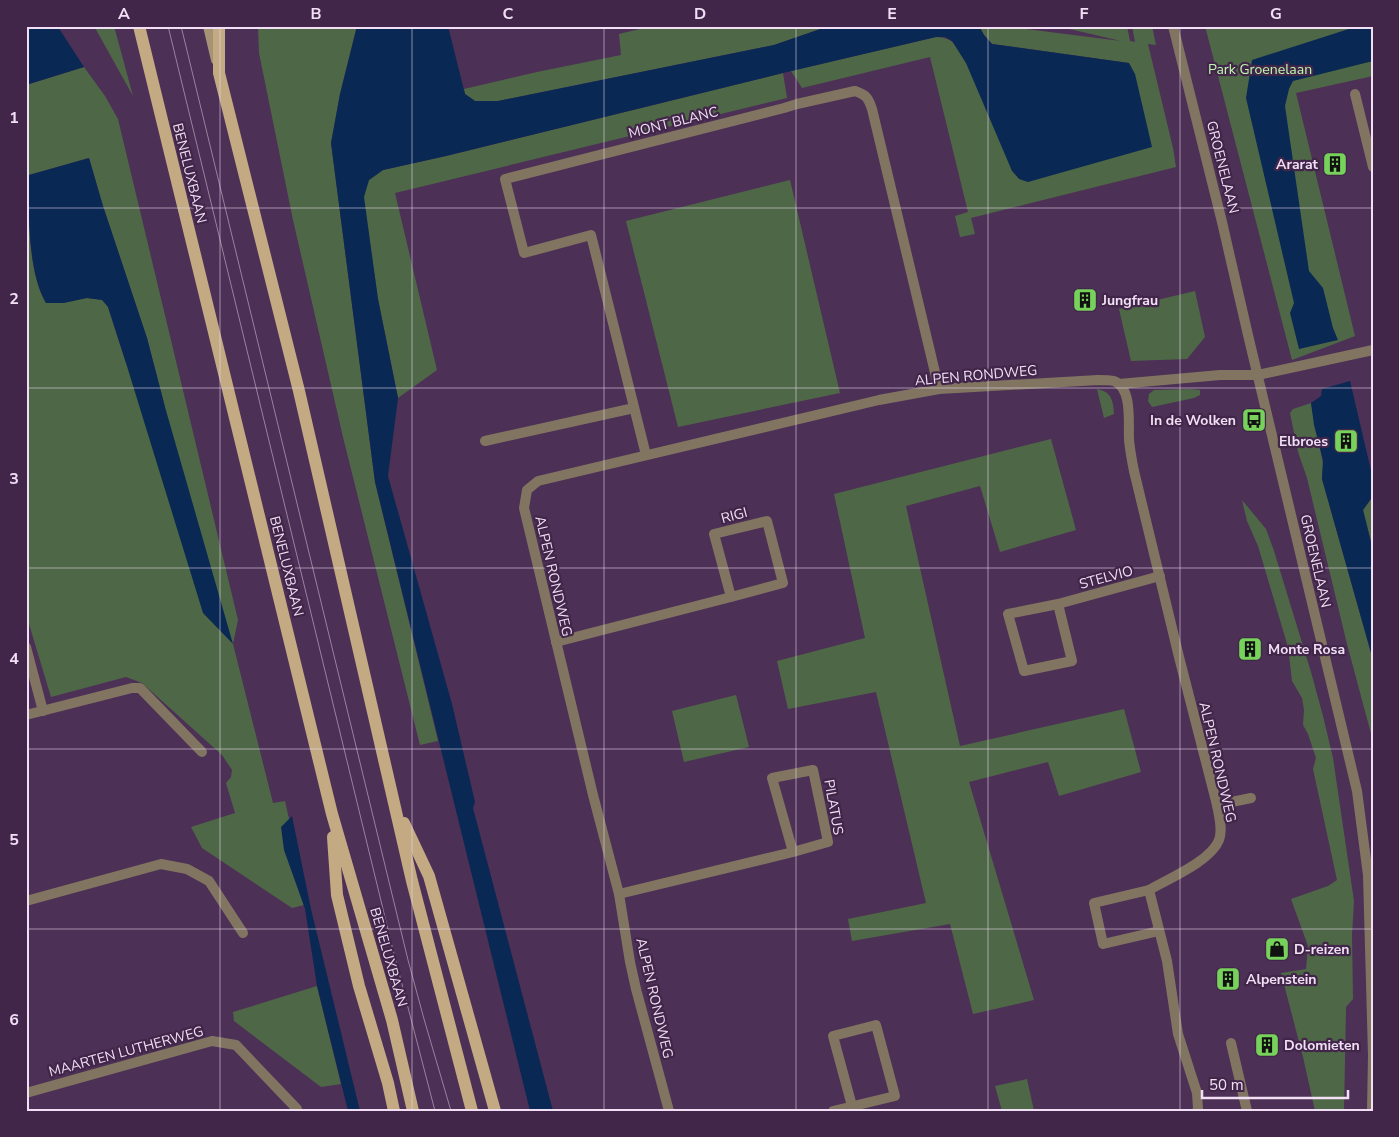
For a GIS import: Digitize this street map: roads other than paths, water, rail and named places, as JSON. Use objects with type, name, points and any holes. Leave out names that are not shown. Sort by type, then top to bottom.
[{"type":"main road","name":"BENELUXBAAN","points":[[139,26],[332,814],[392,1020],[414,1111]]},
{"type":"main road","points":[[208,26],[298,391],[412,881],[472,1111]]},
{"type":"main road","points":[[219,26],[219,73]]},
{"type":"main road","points":[[394,801],[429,876],[495,1111]]},
{"type":"main road","points":[[332,814],[337,895],[359,986],[388,1083],[394,1111]]},
{"type":"street","name":"GROENELAAN","points":[[1174,26],[1357,791],[1368,875],[1372,1111]]},
{"type":"street","name":"MONT BLANC","points":[[646,455],[591,235],[524,253],[505,179],[855,90],[869,98],[939,390]]},
{"type":"street","points":[[1355,94],[1373,167]]},
{"type":"street","points":[[1258,375],[1373,350]]},
{"type":"street","name":"ALPEN RONDWEG","points":[[1119,384],[1220,375],[1258,375]]},
{"type":"street","name":"ALPEN RONDWEG","points":[[669,1111],[636,989],[620,894],[593,795],[524,508],[527,490],[538,481],[879,400],[939,390],[1098,380],[1114,381],[1119,384],[1125,391],[1128,401],[1129,441],[1134,471],[1221,827],[1220,839],[1214,850],[1204,859],[1149,890],[1094,903],[1103,944],[1158,931]]},
{"type":"street","points":[[485,441],[634,408]]},
{"type":"street","name":"RIGI","points":[[556,642],[731,597],[783,583],[767,520],[714,534],[731,597]]},
{"type":"street","name":"STELVIO","points":[[1058,604],[1072,661],[1024,671],[1008,614],[1058,604],[1160,576]]},
{"type":"street","points":[[26,648],[43,711]]},
{"type":"street","points":[[26,716],[132,688],[140,688],[202,752]]},
{"type":"street","name":"PILATUS","points":[[620,894],[793,852],[828,842],[813,770],[772,778],[793,852]]},
{"type":"street","points":[[1217,805],[1251,798]]},
{"type":"street","points":[[26,901],[161,864],[187,870],[210,881],[243,933]]},
{"type":"street","points":[[1149,890],[1167,961],[1178,1034],[1197,1093],[1197,1111]]},
{"type":"street","points":[[833,1111],[895,1096],[876,1025],[833,1036],[852,1106]]},
{"type":"street","name":"MAARTEN LUTHERWEG","points":[[26,1093],[212,1041],[236,1044],[296,1109]]},
{"type":"street","points":[[1232,1043],[1247,1111]]},
{"type":"water","points":[[26,26],[59,26],[84,67],[26,85]]},
{"type":"water","points":[[357,26],[448,26],[465,94],[475,101],[498,101],[774,45],[829,26],[979,26],[992,44],[1129,63],[1135,74],[1152,147],[1028,182],[1019,179],[1012,171],[966,63],[952,41],[945,37],[936,37],[383,170],[369,180],[364,197],[378,299],[398,398],[388,476],[452,704],[475,802],[473,808],[553,1111],[530,1111],[375,482],[331,143],[340,94]]},
{"type":"water","points":[[1358,26],[1373,26],[1373,61],[1293,81],[1285,106],[1309,271],[1323,288],[1338,340],[1299,349],[1290,313],[1294,303],[1246,98],[1252,60]]},
{"type":"water","points":[[89,158],[147,338],[233,644],[203,613],[108,307],[102,300],[87,298],[64,303],[46,303],[40,290],[32,259],[30,241],[29,175]]},
{"type":"water","points":[[1350,381],[1373,479],[1373,496],[1363,510],[1373,550],[1373,660],[1322,479],[1323,460],[1314,425],[1311,403],[1321,396],[1322,389]]},
{"type":"water","points":[[292,816],[311,909],[360,1111],[348,1111],[317,986],[305,909],[284,850],[281,827]]},
{"type":"tram line","points":[[168,26],[392,946],[435,1111]]},
{"type":"tram line","points":[[181,26],[408,960],[451,1111]]},
{"type":"place","name":"Ararat","points":[[1335,164]]},
{"type":"place","name":"Jungfrau","points":[[1085,300]]},
{"type":"place","name":"In de Wolken","points":[[1254,420]]},
{"type":"place","name":"Elbroes","points":[[1346,441]]},
{"type":"place","name":"Monte Rosa","points":[[1250,649]]},
{"type":"place","name":"D-reizen","points":[[1277,949]]},
{"type":"place","name":"Alpenstein","points":[[1228,979]]},
{"type":"place","name":"Dolomieten","points":[[1267,1045]]},
{"type":"park label","name":"Park Groenelaan","points":[[1260,69]]}]
